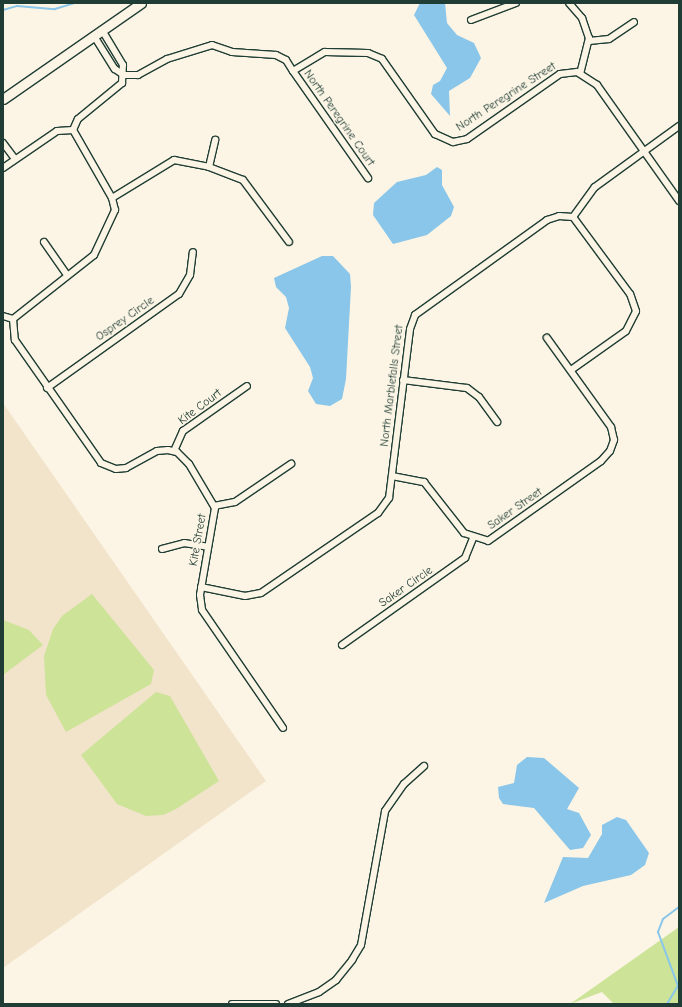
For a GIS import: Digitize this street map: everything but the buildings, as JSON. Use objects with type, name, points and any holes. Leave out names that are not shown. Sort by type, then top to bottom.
[{"type":"main road","points":[[3,99],[141,3]]},
{"type":"street","points":[[471,20],[516,3]]},
{"type":"street","points":[[569,3],[582,18],[589,41],[580,73],[597,84],[679,201]]},
{"type":"street","points":[[589,41],[609,39],[634,22]]},
{"type":"street","points":[[73,130],[78,119],[116,90],[124,75],[123,65],[102,30]]},
{"type":"street","points":[[94,36],[115,70],[124,75],[138,75],[167,59],[212,45],[232,52],[276,55],[286,60],[293,71]]},
{"type":"street","name":"North Peregrine Street","points":[[293,71],[324,52],[375,55],[435,134],[453,142],[466,139],[560,74],[580,73]]},
{"type":"street","name":"North Peregrine Court","points":[[293,71],[368,178]]},
{"type":"street","points":[[571,370],[626,331],[636,311],[630,294],[573,217],[592,190],[643,150],[679,126]]},
{"type":"street","points":[[3,168],[57,131],[73,130]]},
{"type":"street","points":[[13,319],[67,275],[88,261],[97,249],[115,210],[112,198],[73,130]]},
{"type":"street","points":[[209,168],[215,140]]},
{"type":"street","points":[[3,143],[15,159]]},
{"type":"street","points":[[112,198],[174,160],[209,168],[243,180],[289,242]]},
{"type":"street","name":"North Marblefalls Street","points":[[201,587],[249,596],[264,592],[378,513],[389,498],[411,324],[418,312],[547,220],[559,216],[573,217]]},
{"type":"street","points":[[44,242],[67,275]]},
{"type":"street","name":"Osprey Circle","points":[[48,388],[179,294],[190,275],[193,252]]},
{"type":"street","points":[[3,316],[13,319]]},
{"type":"street","points":[[13,319],[15,340],[95,456],[108,467],[126,468],[157,451],[174,452]]},
{"type":"street","name":"Saker Street","points":[[474,538],[488,541],[501,534],[601,460],[610,451],[614,440],[611,427],[547,338]]},
{"type":"street","points":[[403,380],[467,388],[479,397],[497,422]]},
{"type":"street","name":"Kite Court","points":[[174,452],[183,431],[247,386]]},
{"type":"street","name":"Kite Street","points":[[174,452],[189,464],[214,506],[201,587],[202,610],[283,728]]},
{"type":"street","points":[[214,506],[235,502],[291,464]]},
{"type":"street","points":[[392,476],[414,478],[427,484],[464,533],[474,538]]},
{"type":"street","name":"Saker Circle","points":[[342,645],[465,558],[474,538]]},
{"type":"street","points":[[162,549],[184,543],[208,546]]},
{"type":"street","points":[[288,1004],[319,992],[336,980],[352,960],[360,945],[385,812],[404,784],[424,766]]},
{"type":"street","points":[[232,1004],[276,1004]]},
{"type":"shaded area","points":[[3,403],[266,781],[3,968]]},
{"type":"green space","points":[[92,594],[154,670],[151,684],[66,732],[46,695],[44,656],[53,629],[62,616]]},
{"type":"green space","points":[[3,620],[29,630],[43,645],[3,675]]},
{"type":"green space","points":[[156,692],[170,696],[219,781],[176,809],[163,815],[146,816],[117,804],[81,755]]},
{"type":"green space","points":[[679,927],[679,1004],[614,1004],[602,992],[570,1004]]},
{"type":"water","points":[[420,3],[445,3],[447,23],[457,35],[474,43],[481,58],[470,78],[449,91],[450,116],[431,94],[433,85],[440,81],[447,68],[414,15]]},
{"type":"water","points":[[437,167],[442,170],[442,185],[454,207],[451,216],[427,235],[393,244],[373,215],[374,203],[397,182],[426,175]]},
{"type":"water","points":[[322,256],[333,256],[350,274],[351,287],[346,379],[342,399],[330,406],[316,404],[308,391],[313,378],[310,367],[285,328],[289,308],[286,297],[276,287],[274,278]]},
{"type":"water","points":[[527,757],[544,758],[579,788],[567,809],[579,813],[591,835],[583,848],[570,850],[534,808],[503,804],[499,798],[498,787],[514,783],[517,765]]},
{"type":"water","points":[[617,817],[626,820],[649,853],[645,865],[631,875],[583,886],[544,903],[563,857],[588,858],[602,834],[602,825]]},
{"type":"waterway","points":[[3,10],[17,6],[55,9],[75,3]]},
{"type":"waterway","points":[[667,1004],[678,986],[658,932],[663,919],[679,907]]}]
